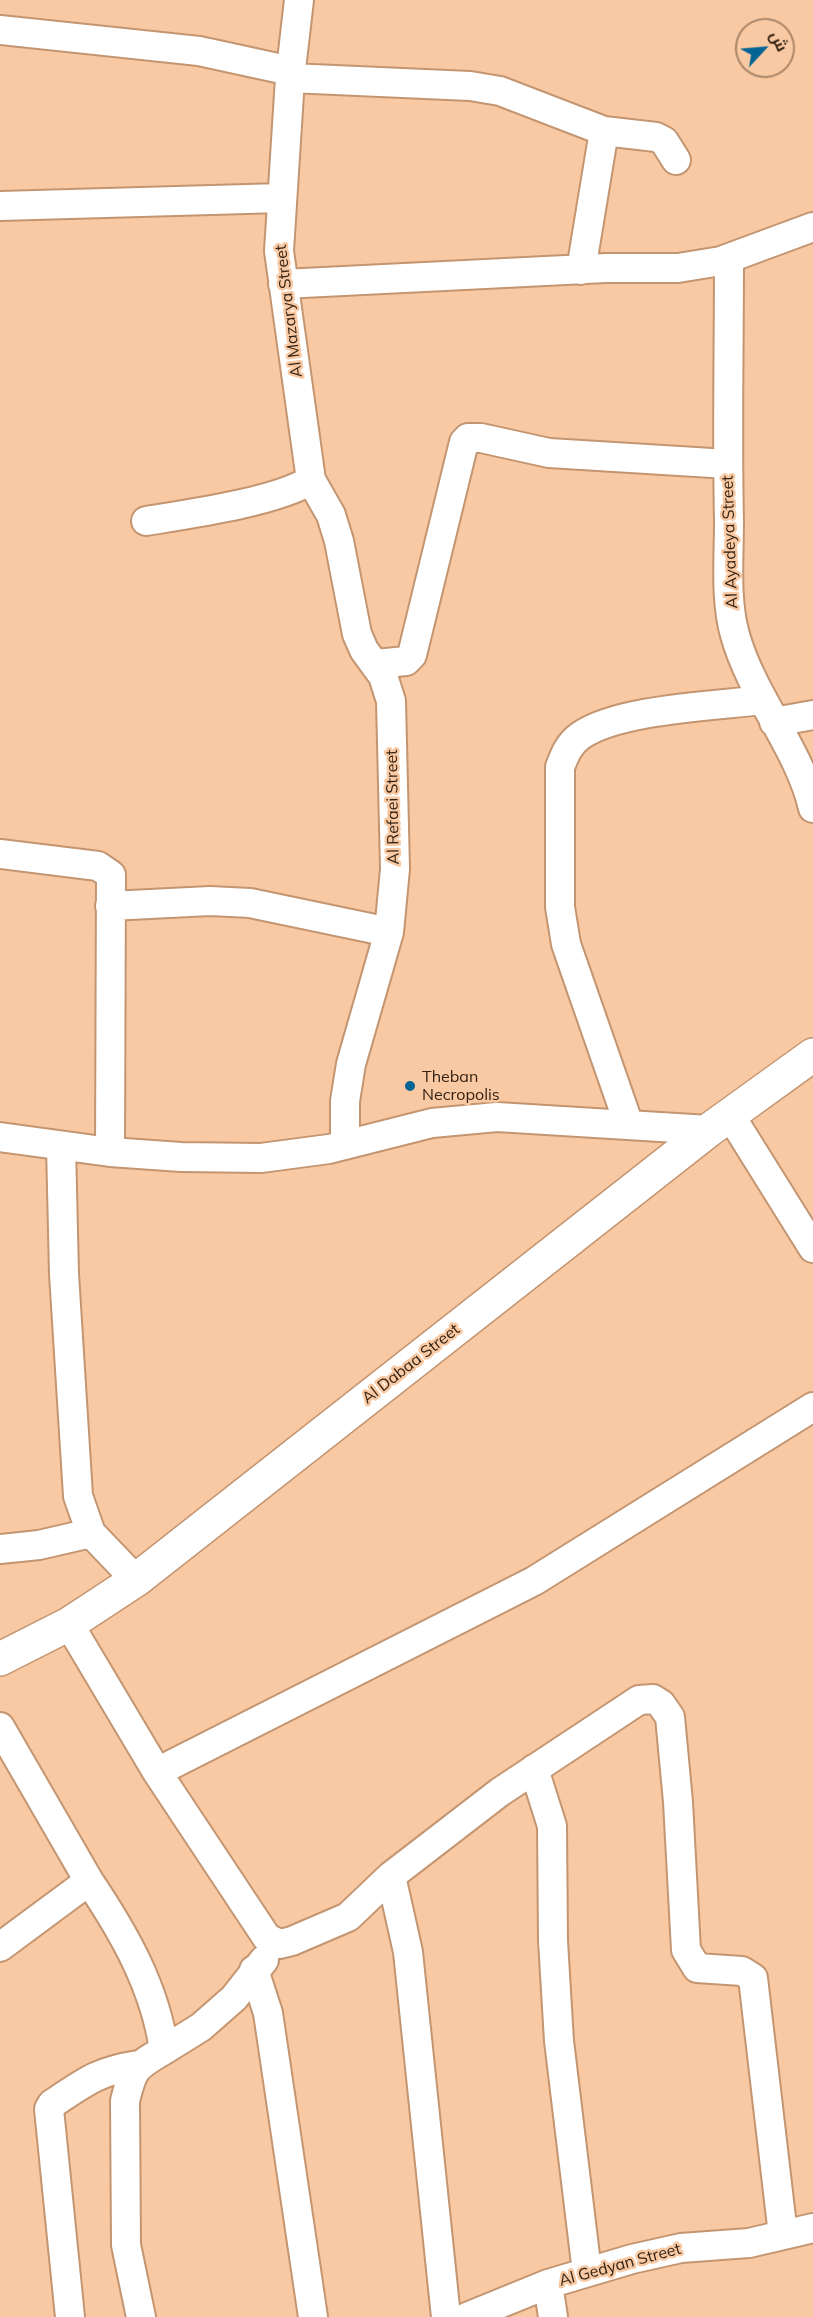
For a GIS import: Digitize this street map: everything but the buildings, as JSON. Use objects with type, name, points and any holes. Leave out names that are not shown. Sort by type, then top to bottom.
[{"type":"street","name":"Al Mazarya Street","points":[[299,0],[291,74],[279,251],[311,480]]},
{"type":"street","points":[[0,30],[199,51],[291,74],[470,86],[500,91],[604,131],[656,137],[664,141],[676,160]]},
{"type":"street","points":[[581,270],[604,131]]},
{"type":"street","points":[[0,206],[282,198]]},
{"type":"street","points":[[283,284],[581,270],[678,268],[729,258],[813,227]]},
{"type":"street","name":"Al Ayadeya Street","points":[[729,258],[728,464],[730,592],[734,633],[768,711],[804,780],[813,808]]},
{"type":"street","points":[[376,664],[406,661],[412,655],[464,442],[468,438],[481,438],[549,453],[728,464]]},
{"type":"street","points":[[146,521],[190,514],[292,490],[311,480]]},
{"type":"street","name":"Al Refaei Street","points":[[311,480],[331,515],[339,541],[357,634],[364,650],[383,676],[391,701],[395,869],[389,932],[351,1064],[345,1101],[345,1145]]},
{"type":"street","points":[[629,1125],[566,944],[560,907],[560,767],[567,749],[581,735],[610,722],[640,715],[768,711],[813,716]]},
{"type":"street","points":[[0,854],[106,869],[111,875],[110,1152]]},
{"type":"street","points":[[110,906],[210,901],[250,903],[389,932]]},
{"type":"street","name":"Al Dabaa Street","points":[[0,1659],[69,1624],[136,1580],[720,1123],[813,1055]]},
{"type":"street","points":[[0,1137],[110,1152],[180,1157],[261,1158],[345,1145],[432,1123],[497,1117],[629,1125],[720,1123],[813,1248]]},
{"type":"street","points":[[61,1146],[64,1274],[78,1497],[92,1533],[136,1580]]},
{"type":"street","points":[[157,1772],[534,1581],[813,1407]]},
{"type":"street","points":[[0,1549],[39,1545],[92,1533]]},
{"type":"street","points":[[69,1624],[157,1772],[267,1938],[280,1944]]},
{"type":"street","points":[[70,2317],[49,2109],[52,2104],[96,2075],[109,2070],[138,2065],[201,2027],[234,1998],[254,1970],[280,1944],[348,1917],[391,1876],[500,1792],[639,1700],[653,1699],[661,1704],[670,1718],[678,1802],[686,1950],[697,1968],[742,1971],[753,1978],[783,2235]]},
{"type":"street","points":[[0,1727],[89,1881],[120,1928],[152,1994],[160,2017],[164,2050]]},
{"type":"street","points":[[534,1769],[552,1826],[553,1941],[559,2041],[587,2272]]},
{"type":"street","points":[[391,1876],[408,1952],[446,2317]]},
{"type":"street","points":[[0,1947],[89,1881]]},
{"type":"street","points":[[254,1970],[268,2013],[313,2317]]},
{"type":"street","points":[[138,2065],[130,2079],[125,2101],[126,2233],[141,2317]]},
{"type":"street","name":"Al Gedyan Street","points":[[467,2317],[548,2284],[587,2272],[681,2248],[750,2243],[813,2228]]},
{"type":"street","points":[[548,2284],[553,2317]]},
{"type":"place","name":"Theban Necropolis","points":[[410,1086]]}]
